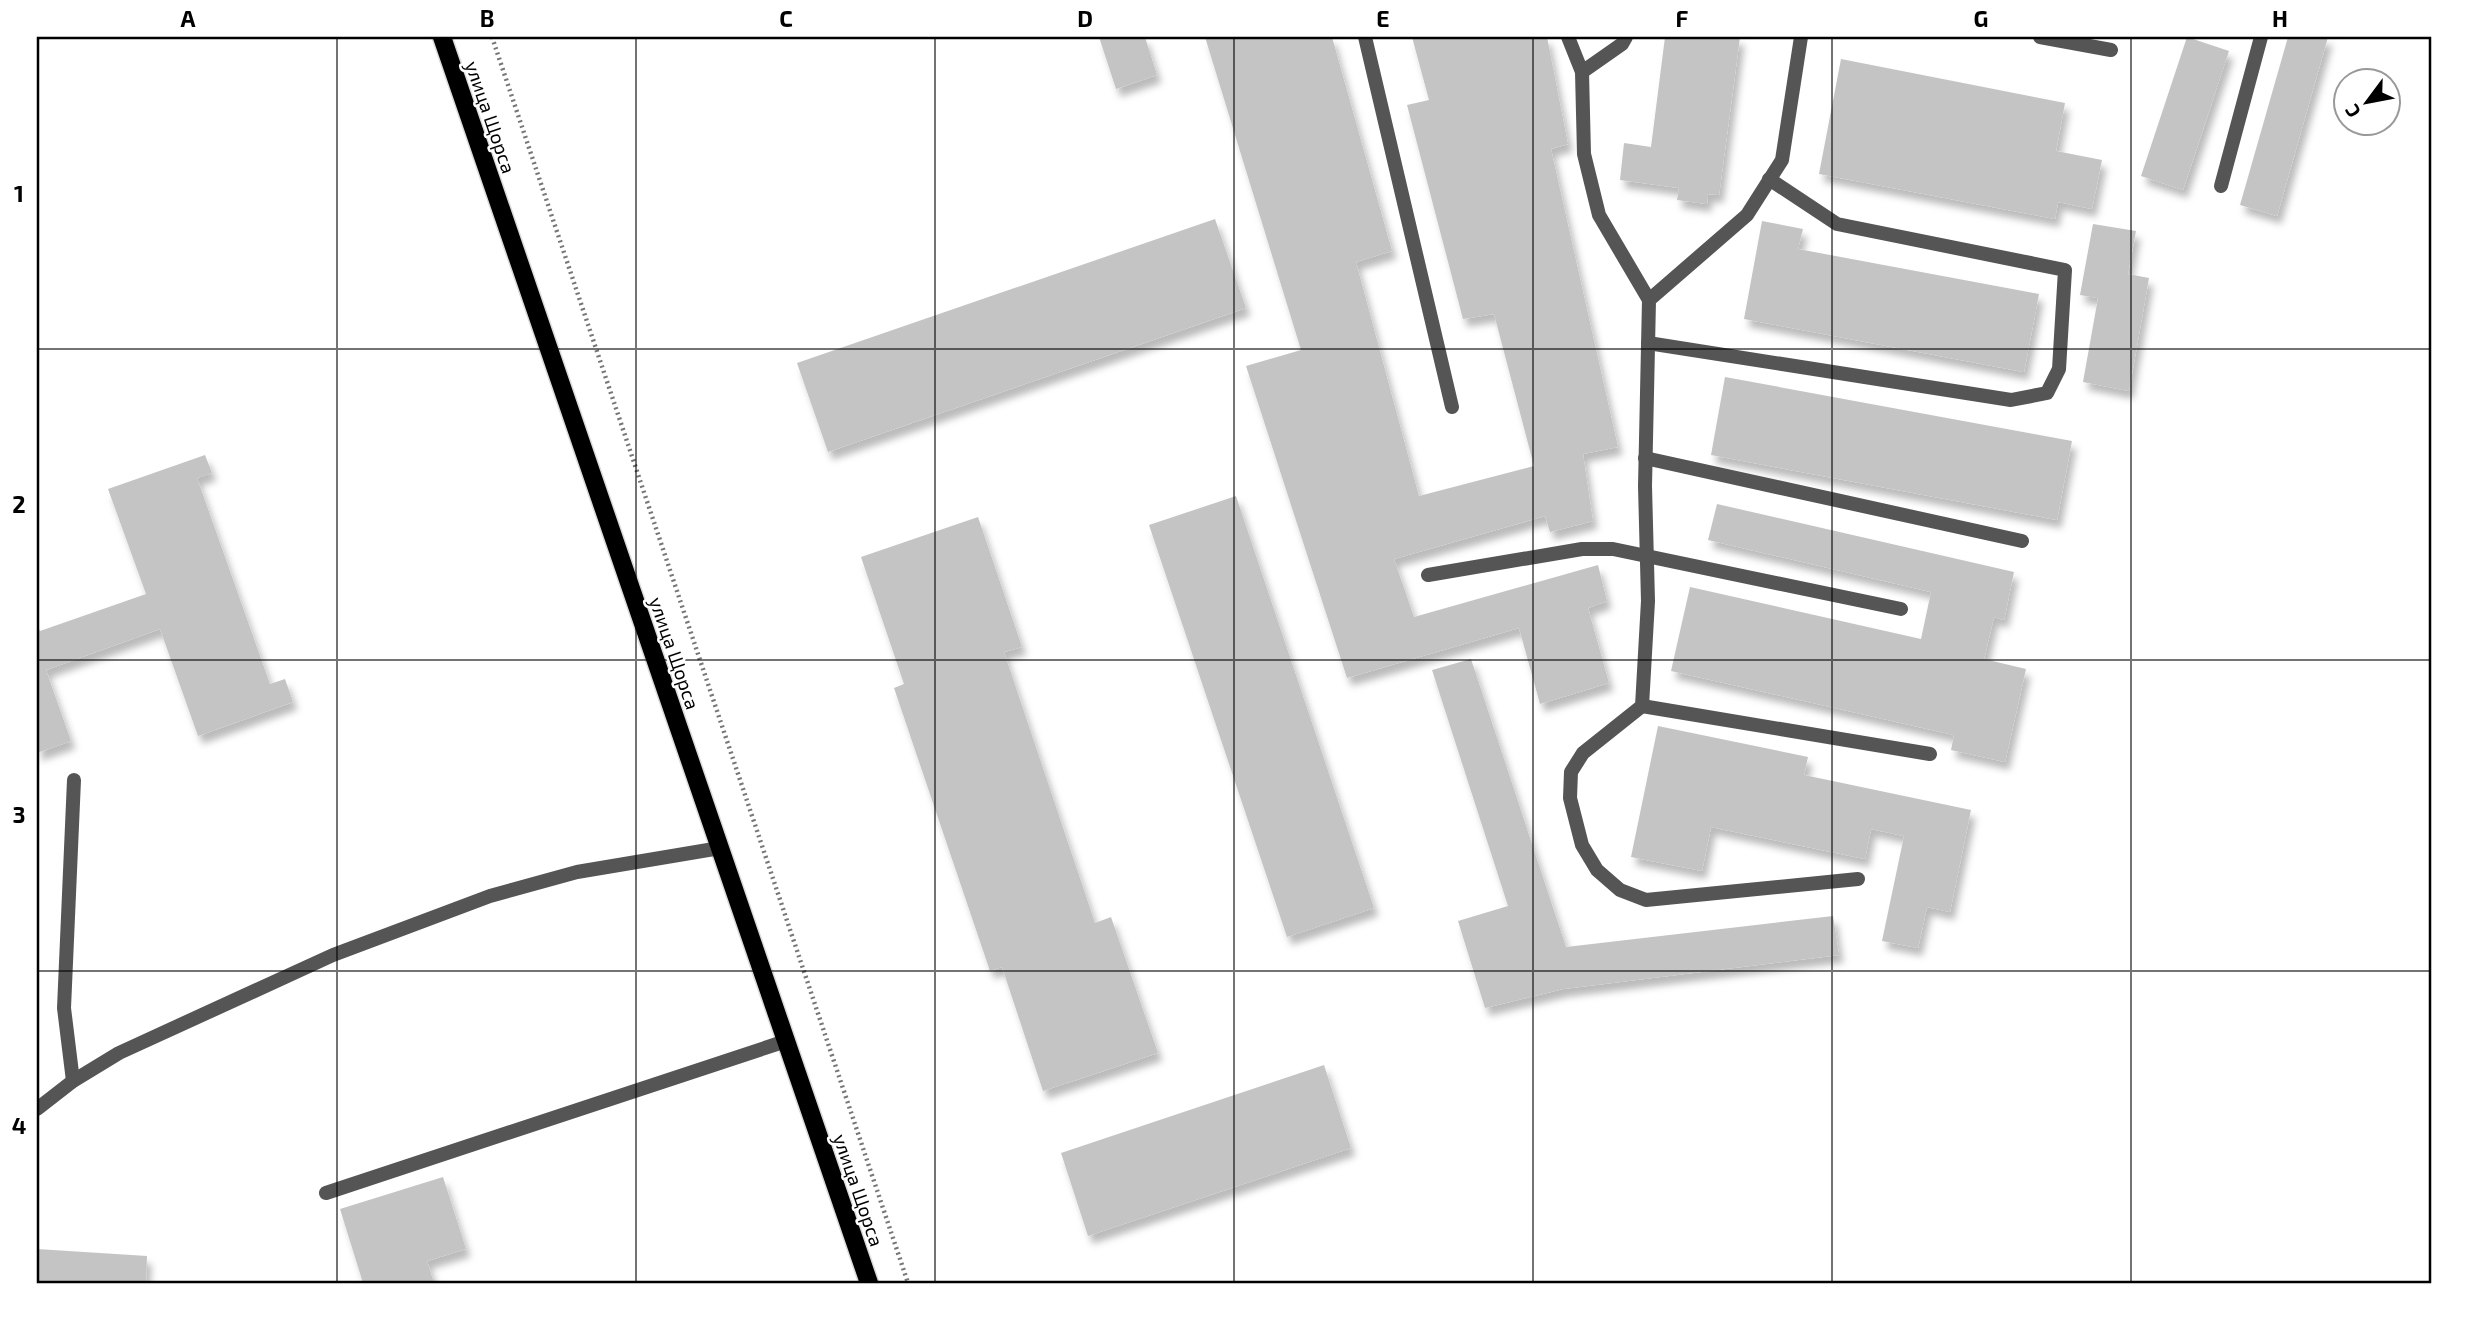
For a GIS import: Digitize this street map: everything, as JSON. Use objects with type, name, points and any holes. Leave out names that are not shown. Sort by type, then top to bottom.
[{"type":"main road","name":"улица Щорса","points":[[442,37],[869,1283]]},
{"type":"lane","points":[[1365,37],[1452,407]]},
{"type":"lane","points":[[1568,37],[1582,72],[1584,154],[1599,215],[1649,300],[1645,458],[1648,601],[1642,706]]},
{"type":"lane","points":[[1582,72],[1622,44],[1626,37]]},
{"type":"lane","points":[[1649,300],[1747,215],[1782,160],[1801,37]]},
{"type":"lane","points":[[2040,37],[2111,50]]},
{"type":"lane","points":[[2221,186],[2261,37]]},
{"type":"lane","points":[[1648,343],[2011,400],[2047,393],[2059,369],[2065,270],[1837,224],[1769,179]]},
{"type":"lane","points":[[1645,458],[2022,541]]},
{"type":"lane","points":[[1428,575],[1582,549],[1613,549],[1901,609]]},
{"type":"lane","points":[[1858,879],[1646,900],[1620,890],[1597,870],[1582,845],[1570,798],[1571,772],[1583,753],[1642,706],[1930,754]]},
{"type":"lane","points":[[73,1081],[64,1008],[74,779]]},
{"type":"lane","points":[[37,1108],[73,1081],[119,1053],[333,955],[490,897],[577,872],[720,848]]},
{"type":"lane","points":[[326,1193],[786,1041]]},
{"type":"path","points":[[492,37],[908,1283]]},
{"type":"building","points":[[1099,37],[1145,37],[1157,75],[1116,89]]},
{"type":"building","points":[[1205,37],[1332,37],[1392,251],[1356,262],[1419,496],[1534,466],[1494,314],[1463,319],[1407,105],[1429,100],[1412,37],[1547,37],[1568,144],[1551,149],[1618,447],[1583,454],[1593,521],[1550,532],[1545,516],[1394,559],[1414,617],[1598,565],[1607,601],[1588,608],[1609,683],[1540,704],[1519,628],[1347,678],[1246,366],[1301,350]]},
{"type":"building","points":[[1665,37],[1740,37],[1719,195],[1708,194],[1707,204],[1677,200],[1679,188],[1620,180],[1624,143],[1651,147]]},
{"type":"building","points":[[2187,37],[2229,51],[2183,190],[2141,176]]},
{"type":"building","points":[[2288,37],[2328,37],[2277,216],[2240,205]]},
{"type":"building","points":[[1841,59],[2065,103],[2056,151],[2102,160],[2092,209],[2058,202],[2055,219],[1819,174]]},
{"type":"building","points":[[1215,219],[1246,308],[828,452],[797,363]]},
{"type":"building","points":[[1762,221],[1803,229],[1798,249],[2039,294],[2024,372],[1744,319]]},
{"type":"building","points":[[2093,224],[2136,231],[2128,274],[2149,278],[2129,391],[2083,382],[2098,298],[2080,295]]},
{"type":"building","points":[[1725,377],[2072,441],[2057,520],[1711,455]]},
{"type":"building","points":[[205,455],[212,473],[197,478],[270,684],[285,679],[293,702],[198,736],[160,629],[46,670],[71,741],[37,753],[37,625],[40,631],[146,594],[108,489]]},
{"type":"building","points":[[1236,496],[1374,908],[1287,937],[1149,525]]},
{"type":"building","points":[[1717,504],[2014,572],[2004,620],[1994,617],[1984,659],[2026,669],[2005,762],[1951,750],[1954,735],[1671,671],[1690,587],[1921,639],[1931,592],[1708,540]]},
{"type":"building","points":[[978,517],[1022,647],[1004,652],[1095,923],[1111,917],[1158,1053],[1043,1091],[1002,967],[990,971],[894,688],[904,684],[861,557]]},
{"type":"building","points":[[1471,659],[1566,947],[1833,916],[1839,955],[1563,989],[1485,1008],[1458,921],[1508,906],[1432,670]]},
{"type":"building","points":[[1658,726],[1808,757],[1804,775],[1971,810],[1950,912],[1927,907],[1918,948],[1882,941],[1904,836],[1871,829],[1865,859],[1711,827],[1702,871],[1631,857]]},
{"type":"building","points":[[1324,1065],[1351,1148],[1088,1236],[1061,1153]]},
{"type":"building","points":[[443,1177],[466,1249],[427,1261],[434,1283],[363,1283],[340,1209]]},
{"type":"building","points":[[37,1249],[147,1256],[146,1283],[37,1283]]}]
